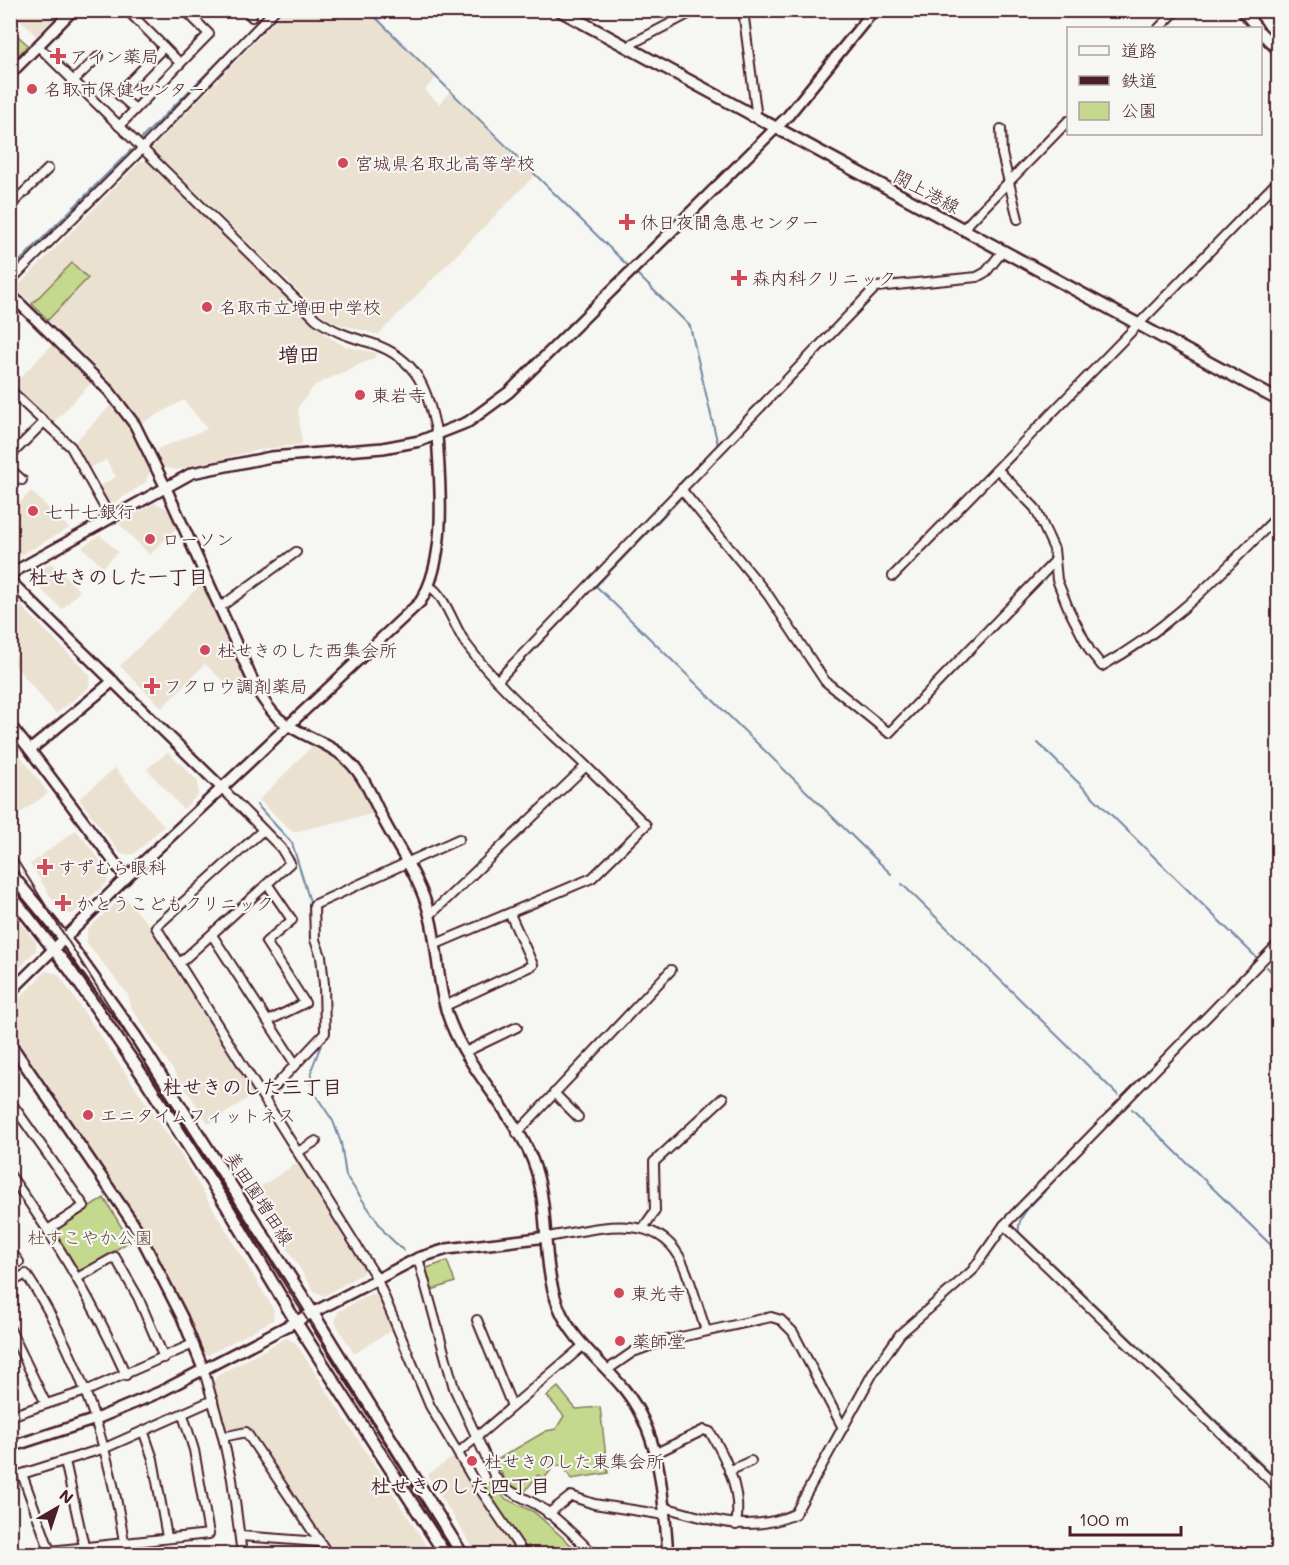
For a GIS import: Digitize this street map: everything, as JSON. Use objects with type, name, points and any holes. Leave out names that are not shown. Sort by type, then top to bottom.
[{"type":"main road","name":"閖上港線","points":[[559,10],[578,15],[628,48],[752,117],[1278,400]]},
{"type":"main road","name":"美田園増田線","points":[[10,873],[64,938],[136,1037],[313,1313],[462,1554]]},
{"type":"main road","name":"美田園増田線","points":[[10,894],[53,948],[185,1142],[296,1322],[446,1554]]},
{"type":"street","points":[[10,74],[73,10]]},
{"type":"street","points":[[127,10],[180,63]]},
{"type":"street","points":[[119,126],[210,34],[185,10]]},
{"type":"street","points":[[10,281],[142,149],[275,10]]},
{"type":"street","points":[[628,48],[633,43],[696,10]]},
{"type":"street","points":[[743,10],[756,111],[752,117]]},
{"type":"street","points":[[10,574],[192,473],[271,457],[383,448],[420,441],[468,422],[509,392],[776,128],[874,10]]},
{"type":"street","points":[[1160,27],[1177,10]]},
{"type":"street","points":[[1242,10],[1256,27]]},
{"type":"street","points":[[1262,33],[1278,50]]},
{"type":"street","points":[[10,992],[126,878],[411,612],[430,587],[435,571],[439,510],[437,435],[430,404],[412,368],[399,356],[382,347],[339,334],[316,319],[72,82],[38,46]]},
{"type":"street","points":[[135,109],[118,94],[164,47]]},
{"type":"street","points":[[72,82],[99,56]]},
{"type":"street","points":[[963,229],[1067,122]]},
{"type":"street","points":[[1001,129],[1002,154],[1018,219]]},
{"type":"street","points":[[10,206],[48,169]]},
{"type":"street","points":[[892,576],[1278,181]]},
{"type":"street","points":[[497,681],[876,287],[976,277],[986,272],[1003,251]]},
{"type":"street","points":[[10,294],[119,403],[135,425],[257,690],[275,715],[289,725],[328,744],[353,766],[408,863],[430,915],[445,1006],[465,1052],[517,1133],[536,1168],[558,1306],[566,1323],[637,1407],[656,1453],[665,1511],[668,1554]]},
{"type":"street","points":[[12,395],[71,447],[110,517]]},
{"type":"street","points":[[10,456],[44,422]]},
{"type":"street","points":[[10,469],[22,480]]},
{"type":"street","points":[[998,470],[1035,508],[1054,549],[1057,580],[1069,610],[1090,651],[1102,666],[1128,652],[1175,618],[1278,516]]},
{"type":"street","points":[[681,489],[768,595],[825,681],[889,733],[1055,561]]},
{"type":"street","points":[[219,608],[296,552]]},
{"type":"street","points":[[10,581],[222,788],[281,848],[290,863],[180,963]]},
{"type":"street","points":[[430,587],[440,595],[464,641],[497,681],[646,825],[592,878],[436,944]]},
{"type":"street","points":[[30,750],[113,681]]},
{"type":"street","points":[[10,725],[126,878]]},
{"type":"street","points":[[430,915],[586,766]]},
{"type":"street","points":[[263,830],[156,927],[376,1277],[430,1406],[458,1454],[524,1554]]},
{"type":"street","points":[[264,1098],[326,1033],[324,984],[321,956],[315,940],[314,905],[459,839]]},
{"type":"street","points":[[268,885],[292,920],[266,942],[305,1002],[268,1022]]},
{"type":"street","points":[[445,1006],[533,965],[510,914]]},
{"type":"street","points":[[212,935],[296,1065]]},
{"type":"street","points":[[548,1514],[571,1496],[594,1504],[665,1511],[736,1525],[772,1523],[795,1514],[873,1373],[900,1334],[972,1271],[1004,1225],[1278,944]]},
{"type":"street","points":[[517,1133],[670,970]]},
{"type":"street","points":[[465,1052],[517,1027]]},
{"type":"street","points":[[10,1043],[14,1055],[137,1228],[178,1309],[204,1371],[223,1437],[242,1536],[242,1554]]},
{"type":"street","points":[[554,1093],[578,1117]]},
{"type":"street","points":[[643,1228],[655,1211],[654,1162],[723,1098]]},
{"type":"street","points":[[10,1101],[84,1206],[49,1229]]},
{"type":"street","points":[[298,1152],[316,1141]]},
{"type":"street","points":[[10,1174],[49,1229],[79,1278],[103,1323],[126,1375]]},
{"type":"street","points":[[1004,1225],[1278,1488]]},
{"type":"street","points":[[10,1446],[96,1419],[204,1371],[376,1277],[418,1258],[447,1249],[614,1227],[643,1228],[667,1241],[679,1256],[706,1330]]},
{"type":"street","points":[[10,1250],[19,1262],[10,1266]]},
{"type":"street","points":[[79,1278],[116,1257],[138,1297],[164,1358]]},
{"type":"street","points":[[418,1258],[454,1388],[502,1486],[548,1514],[593,1554]]},
{"type":"street","points":[[10,1283],[26,1274],[56,1322],[87,1391],[105,1448],[124,1542]]},
{"type":"street","points":[[607,1370],[633,1352],[706,1330],[766,1317],[785,1323],[793,1332],[843,1428]]},
{"type":"street","points":[[477,1320],[512,1406]]},
{"type":"street","points":[[10,1329],[46,1404]]},
{"type":"street","points":[[10,1416],[87,1391],[193,1344]]},
{"type":"street","points":[[458,1454],[584,1345]]},
{"type":"street","points":[[183,1415],[194,1450],[209,1534],[84,1546],[51,1553],[22,1474],[144,1433],[213,1400]]},
{"type":"street","points":[[656,1453],[704,1430],[710,1432],[729,1471],[737,1495],[739,1511],[736,1525]]},
{"type":"street","points":[[223,1437],[246,1432],[328,1554]]},
{"type":"street","points":[[144,1433],[153,1459],[167,1537]]},
{"type":"street","points":[[64,1461],[84,1546]]},
{"type":"street","points":[[729,1471],[751,1461]]},
{"type":"street","points":[[242,1536],[320,1542]]},
{"type":"shaded area","points":[[11,10],[61,10],[61,11],[36,36]]},
{"type":"shaded area","name":"宮城県名取北高等学校","points":[[284,11],[367,11],[436,78],[425,90],[439,104],[450,92],[534,176],[378,335],[333,322],[325,317],[152,149]]},
{"type":"shaded area","name":"名取市立増田中学校","points":[[146,161],[326,335],[344,346],[377,353],[374,358],[315,385],[298,407],[302,444],[258,450],[177,470],[163,467],[157,449],[207,429],[184,400],[142,423],[108,379],[48,320],[87,278],[72,263],[32,304],[16,288],[140,162]]},
{"type":"shaded area","points":[[53,344],[92,382],[52,424],[12,386]]},
{"type":"shaded area","points":[[113,403],[131,430],[151,468],[145,483],[114,503],[107,502],[98,487],[116,477],[106,460],[88,469],[73,444]]},
{"type":"shaded area","points":[[31,491],[69,528],[16,558],[11,557],[11,512]]},
{"type":"shaded area","points":[[155,503],[168,509],[177,527],[150,555],[119,524]]},
{"type":"shaded area","points":[[100,535],[118,552],[103,567],[82,547]]},
{"type":"shaded area","points":[[51,563],[80,591],[62,609],[34,583],[35,573]]},
{"type":"shaded area","points":[[203,582],[246,679],[234,691],[205,664],[162,708],[120,666]]},
{"type":"shaded area","points":[[11,596],[90,675],[89,687],[56,714],[11,661],[18,654],[11,644]]},
{"type":"shaded area","points":[[11,743],[48,793],[10,820]]},
{"type":"shaded area","points":[[314,744],[349,768],[376,813],[293,832],[259,800]]},
{"type":"shaded area","points":[[168,752],[198,781],[198,795],[183,809],[147,769]]},
{"type":"shaded area","points":[[115,768],[164,826],[134,854],[121,854],[79,799]]},
{"type":"shaded area","points":[[76,830],[108,870],[107,882],[73,914],[61,913],[30,864]]},
{"type":"shaded area","points":[[123,896],[153,929],[256,1093],[209,1124],[132,1009],[128,995],[87,943],[87,930]]},
{"type":"shaded area","points":[[10,910],[36,942],[36,950],[11,977]]},
{"type":"shaded area","points":[[46,971],[58,974],[176,1147],[274,1310],[273,1320],[208,1355],[204,1354],[154,1248],[11,1031],[10,1008]]},
{"type":"shaded area","points":[[299,1162],[365,1268],[362,1274],[324,1296],[314,1291],[252,1192]]},
{"type":"shaded area","points":[[371,1294],[379,1296],[393,1329],[354,1354],[335,1322],[338,1312]]},
{"type":"shaded area","points":[[286,1338],[295,1342],[432,1554],[331,1554],[249,1427],[231,1431],[226,1428],[213,1383],[217,1376]]},
{"type":"shaded area","points":[[455,1456],[519,1554],[477,1554],[427,1475]]},
{"type":"green space","points":[[10,29],[28,45],[11,63],[10,63]]},
{"type":"green space","points":[[72,263],[88,278],[48,320],[32,304]]},
{"type":"green space","name":"杜すこやか公園","points":[[104,1198],[130,1241],[84,1270],[78,1270],[56,1234],[57,1228]]},
{"type":"green space","points":[[447,1261],[455,1282],[432,1290],[424,1269]]},
{"type":"green space","points":[[558,1387],[576,1409],[600,1407],[608,1473],[571,1479],[563,1465],[554,1466],[544,1479],[538,1475],[522,1495],[507,1483],[495,1461],[546,1431],[556,1429],[564,1416],[547,1396]]},
{"type":"green space","points":[[490,1482],[506,1499],[534,1512],[579,1552],[558,1554],[553,1551],[550,1554],[527,1554],[525,1551],[529,1545],[524,1550],[482,1487]]},
{"type":"waterway","points":[[368,10],[627,265]]},
{"type":"waterway","points":[[141,139],[268,12]]},
{"type":"waterway","points":[[10,271],[131,150]]},
{"type":"waterway","points":[[636,273],[690,326],[718,445],[675,488]]},
{"type":"waterway","points":[[679,500],[596,586],[891,874]]},
{"type":"waterway","points":[[1038,743],[1256,957]]},
{"type":"waterway","points":[[257,805],[292,843],[311,905]]},
{"type":"waterway","points":[[902,884],[1118,1095]]},
{"type":"waterway","points":[[312,943],[318,964]]},
{"type":"waterway","points":[[1267,967],[1278,978]]},
{"type":"waterway","points":[[321,990],[321,1032]]},
{"type":"waterway","points":[[321,1045],[312,1068],[311,1084],[333,1121],[341,1143],[346,1176],[386,1234],[404,1251]]},
{"type":"waterway","points":[[1132,1109],[1278,1252]]},
{"type":"waterway","points":[[1045,1191],[1023,1215],[1019,1232],[1278,1480]]},
{"type":"waterway","points":[[453,1393],[463,1416]]},
{"type":"waterway","points":[[491,1478],[502,1492],[542,1513],[588,1554]]},
{"type":"railway","points":[[10,849],[455,1554]]},
{"type":"place","name":"アイン薬局","points":[[58,56]]},
{"type":"place","name":"名取市保健センター","points":[[32,89]]},
{"type":"place","name":"宮城県名取北高等学校","points":[[343,163]]},
{"type":"place","name":"休日夜間急患センター","points":[[627,222]]},
{"type":"place","name":"森内科クリニック","points":[[739,278]]},
{"type":"place","name":"名取市立増田中学校","points":[[207,307]]},
{"type":"place","name":"東岩寺","points":[[360,395]]},
{"type":"place","name":"七十七銀行","points":[[33,511]]},
{"type":"place","name":"ローソン","points":[[150,539]]},
{"type":"place","name":"杜せきのした西集会所","points":[[205,650]]},
{"type":"place","name":"フクロウ調剤薬局","points":[[152,686]]},
{"type":"place","name":"すずむら眼科","points":[[45,867]]},
{"type":"place","name":"かとうこどもクリニック","points":[[63,903]]},
{"type":"place","name":"エニタイムフィットネス","points":[[88,1115]]},
{"type":"place","name":"東光寺","points":[[619,1293]]},
{"type":"place","name":"薬師堂","points":[[620,1341]]},
{"type":"place","name":"杜せきのした東集会所","points":[[472,1461]]},
{"type":"district","name":"増田","points":[[299,353]]},
{"type":"district","name":"杜せきのした一丁目","points":[[118,576]]},
{"type":"district","name":"杜せきのした三丁目","points":[[252,1086]]},
{"type":"district","name":"杜せきのした四丁目","points":[[460,1485]]}]
